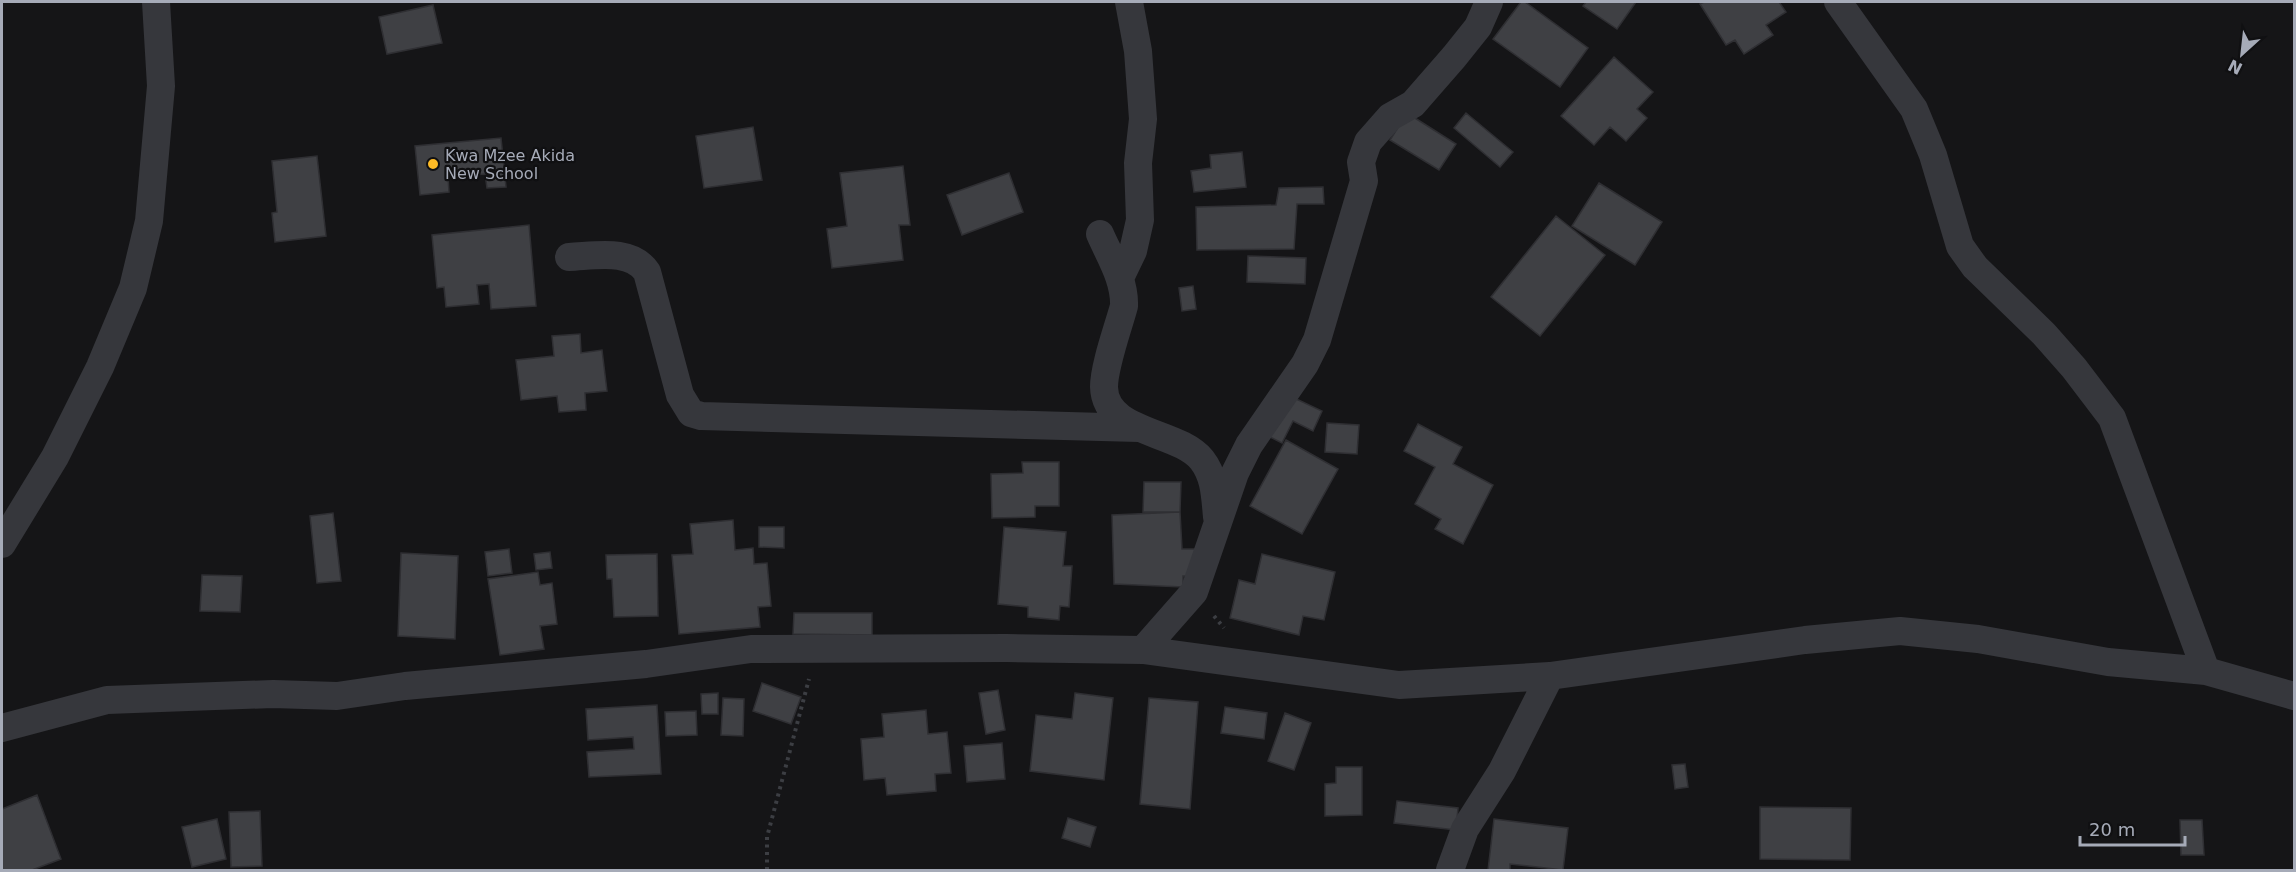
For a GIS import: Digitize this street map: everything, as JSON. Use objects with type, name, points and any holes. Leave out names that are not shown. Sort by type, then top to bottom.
[{"type":"street","points":[[2,544],[55,457],[100,367],[133,288],[149,221],[161,86],[156,2]]},
{"type":"street","points":[[1120,279],[1133,251],[1140,220],[1138,163],[1143,119],[1138,51],[1128,2]]},
{"type":"street","points":[[1143,650],[1194,592],[1235,473],[1249,445],[1305,364],[1317,340],[1364,181],[1361,162],[1368,142],[1390,117],[1413,104],[1454,57],[1478,27],[1489,2]]},
{"type":"street","points":[[1838,2],[1914,109],[1933,154],[1960,246],[1975,267],[2036,326],[2066,359],[2112,418],[2206,671]]},
{"type":"street","points":[[1100,234],[1125,293],[1124,306],[1104,387],[1110,408],[1139,428],[1191,450],[1202,460],[1213,479],[1218,519]]},
{"type":"street","points":[[569,257],[628,257],[642,265],[647,272],[680,395],[691,412],[701,416],[1139,428]]},
{"type":"street","points":[[2,728],[107,700],[273,694],[337,696],[405,686],[646,664],[751,649],[1143,650],[1399,685],[1550,676],[1805,640],[1900,631],[1978,639],[2108,662],[2206,671],[2295,696]]},
{"type":"street","points":[[1450,870],[1465,829],[1502,771],[1550,676]]},
{"type":"path","points":[[767,870],[767,837],[817,650]]},
{"type":"building","points":[[1521,2],[1525,2],[1588,48],[1560,87],[1493,39]]},
{"type":"building","points":[[1586,2],[1636,2],[1617,29],[1583,6]]},
{"type":"building","points":[[1704,2],[1779,2],[1786,12],[1766,25],[1773,35],[1744,54],[1735,40],[1726,45],[1700,4]]},
{"type":"building","points":[[433,5],[442,43],[387,54],[379,17]]},
{"type":"building","points":[[1614,57],[1653,92],[1637,109],[1647,118],[1626,141],[1610,127],[1594,145],[1561,116]]},
{"type":"building","points":[[1407,113],[1456,144],[1439,170],[1390,140]]},
{"type":"building","points":[[1466,113],[1513,152],[1500,167],[1454,128]]},
{"type":"building","points":[[753,127],[762,180],[704,188],[696,136]]},
{"type":"building","points":[[501,138],[506,187],[487,188],[485,174],[448,177],[449,192],[420,195],[415,146]]},
{"type":"building","points":[[1242,152],[1246,187],[1194,192],[1191,171],[1211,168],[1210,155]]},
{"type":"building","points":[[317,156],[326,236],[275,242],[272,213],[277,212],[272,161]]},
{"type":"building","points":[[903,166],[910,225],[899,225],[903,260],[832,268],[827,229],[847,226],[840,173]]},
{"type":"building","points":[[1009,173],[1023,212],[962,235],[947,195]]},
{"type":"building","points":[[1599,183],[1662,222],[1635,265],[1572,226]]},
{"type":"building","points":[[1323,187],[1324,204],[1297,204],[1294,249],[1197,250],[1196,207],[1276,205],[1279,188]]},
{"type":"building","points":[[1556,216],[1605,255],[1540,336],[1491,297]]},
{"type":"building","points":[[529,225],[536,306],[491,309],[489,284],[477,285],[479,304],[446,307],[444,287],[437,288],[432,235]]},
{"type":"building","points":[[1248,256],[1306,258],[1305,284],[1247,282]]},
{"type":"building","points":[[1193,286],[1196,309],[1182,311],[1179,288]]},
{"type":"building","points":[[580,334],[581,353],[602,350],[607,391],[585,393],[586,410],[559,412],[557,396],[521,400],[516,360],[554,356],[552,336]]},
{"type":"building","points":[[1290,396],[1322,411],[1313,431],[1293,421],[1282,443],[1270,437]]},
{"type":"building","points":[[1327,423],[1359,425],[1357,454],[1325,452]]},
{"type":"building","points":[[1418,424],[1462,447],[1453,464],[1493,485],[1463,544],[1435,529],[1441,519],[1415,504],[1435,467],[1404,451]]},
{"type":"building","points":[[1286,440],[1338,469],[1302,534],[1250,506]]},
{"type":"building","points":[[1022,462],[1059,462],[1059,506],[1035,506],[1035,517],[992,518],[991,474],[1023,473]]},
{"type":"building","points":[[1144,482],[1181,482],[1180,512],[1143,512]]},
{"type":"building","points":[[1180,512],[1182,549],[1198,549],[1198,576],[1183,576],[1183,587],[1114,584],[1112,515]]},
{"type":"building","points":[[333,513],[341,581],[317,583],[310,516]]},
{"type":"building","points":[[733,520],[735,550],[753,548],[754,564],[767,563],[771,606],[758,607],[760,627],[679,634],[672,555],[693,554],[690,524]]},
{"type":"building","points":[[759,527],[784,527],[784,548],[759,547]]},
{"type":"building","points":[[1004,527],[1066,532],[1063,566],[1072,566],[1069,607],[1060,606],[1059,620],[1028,617],[1028,607],[998,604]]},
{"type":"building","points":[[509,549],[512,573],[488,576],[485,552]]},
{"type":"building","points":[[550,552],[552,568],[536,570],[534,554]]},
{"type":"building","points":[[401,553],[458,556],[455,639],[398,636]]},
{"type":"building","points":[[657,554],[658,616],[614,617],[612,579],[607,579],[606,555]]},
{"type":"building","points":[[1262,554],[1335,572],[1324,620],[1303,616],[1299,635],[1230,618],[1239,580],[1255,584]]},
{"type":"building","points":[[538,572],[540,585],[552,583],[557,624],[540,626],[544,649],[500,655],[488,579]]},
{"type":"building","points":[[202,575],[242,576],[240,612],[200,611]]},
{"type":"building","points":[[794,613],[872,613],[872,635],[793,634]]},
{"type":"building","points":[[762,683],[801,697],[791,724],[753,711]]},
{"type":"building","points":[[998,690],[1005,730],[986,734],[979,693]]},
{"type":"building","points":[[718,693],[718,714],[702,714],[701,694]]},
{"type":"building","points":[[1075,693],[1113,698],[1104,780],[1030,771],[1036,715],[1072,719]]},
{"type":"building","points":[[723,698],[744,699],[743,736],[721,735]]},
{"type":"building","points":[[1149,698],[1198,702],[1190,809],[1140,804]]},
{"type":"building","points":[[657,705],[661,774],[589,777],[587,752],[634,749],[633,737],[588,740],[586,709]]},
{"type":"building","points":[[1225,707],[1267,713],[1264,739],[1221,733]]},
{"type":"building","points":[[926,710],[928,734],[947,732],[951,773],[935,774],[936,791],[887,795],[885,778],[864,780],[861,739],[884,737],[882,714]]},
{"type":"building","points":[[696,711],[697,735],[666,736],[665,712]]},
{"type":"building","points":[[1285,713],[1311,723],[1294,770],[1268,761]]},
{"type":"building","points":[[1002,743],[1005,779],[967,782],[964,746]]},
{"type":"building","points":[[1685,764],[1688,787],[1675,789],[1672,765]]},
{"type":"building","points":[[1336,767],[1362,767],[1362,815],[1325,816],[1325,784],[1336,783]]},
{"type":"building","points":[[37,795],[61,859],[32,870],[2,870],[2,809]]},
{"type":"building","points":[[1397,801],[1458,808],[1456,830],[1394,823]]},
{"type":"building","points":[[1760,807],[1851,808],[1850,860],[1760,859]]},
{"type":"building","points":[[260,811],[262,866],[231,867],[229,812]]},
{"type":"building","points":[[1068,818],[1096,827],[1090,847],[1062,838]]},
{"type":"building","points":[[217,819],[226,859],[192,867],[182,827]]},
{"type":"building","points":[[1494,819],[1568,828],[1563,870],[1510,864],[1510,870],[1488,870]]},
{"type":"building","points":[[2180,820],[2202,820],[2204,855],[2181,855]]},
{"type":"place","name":"Kwa Mzee Akida New School","points":[[433,164]]}]
